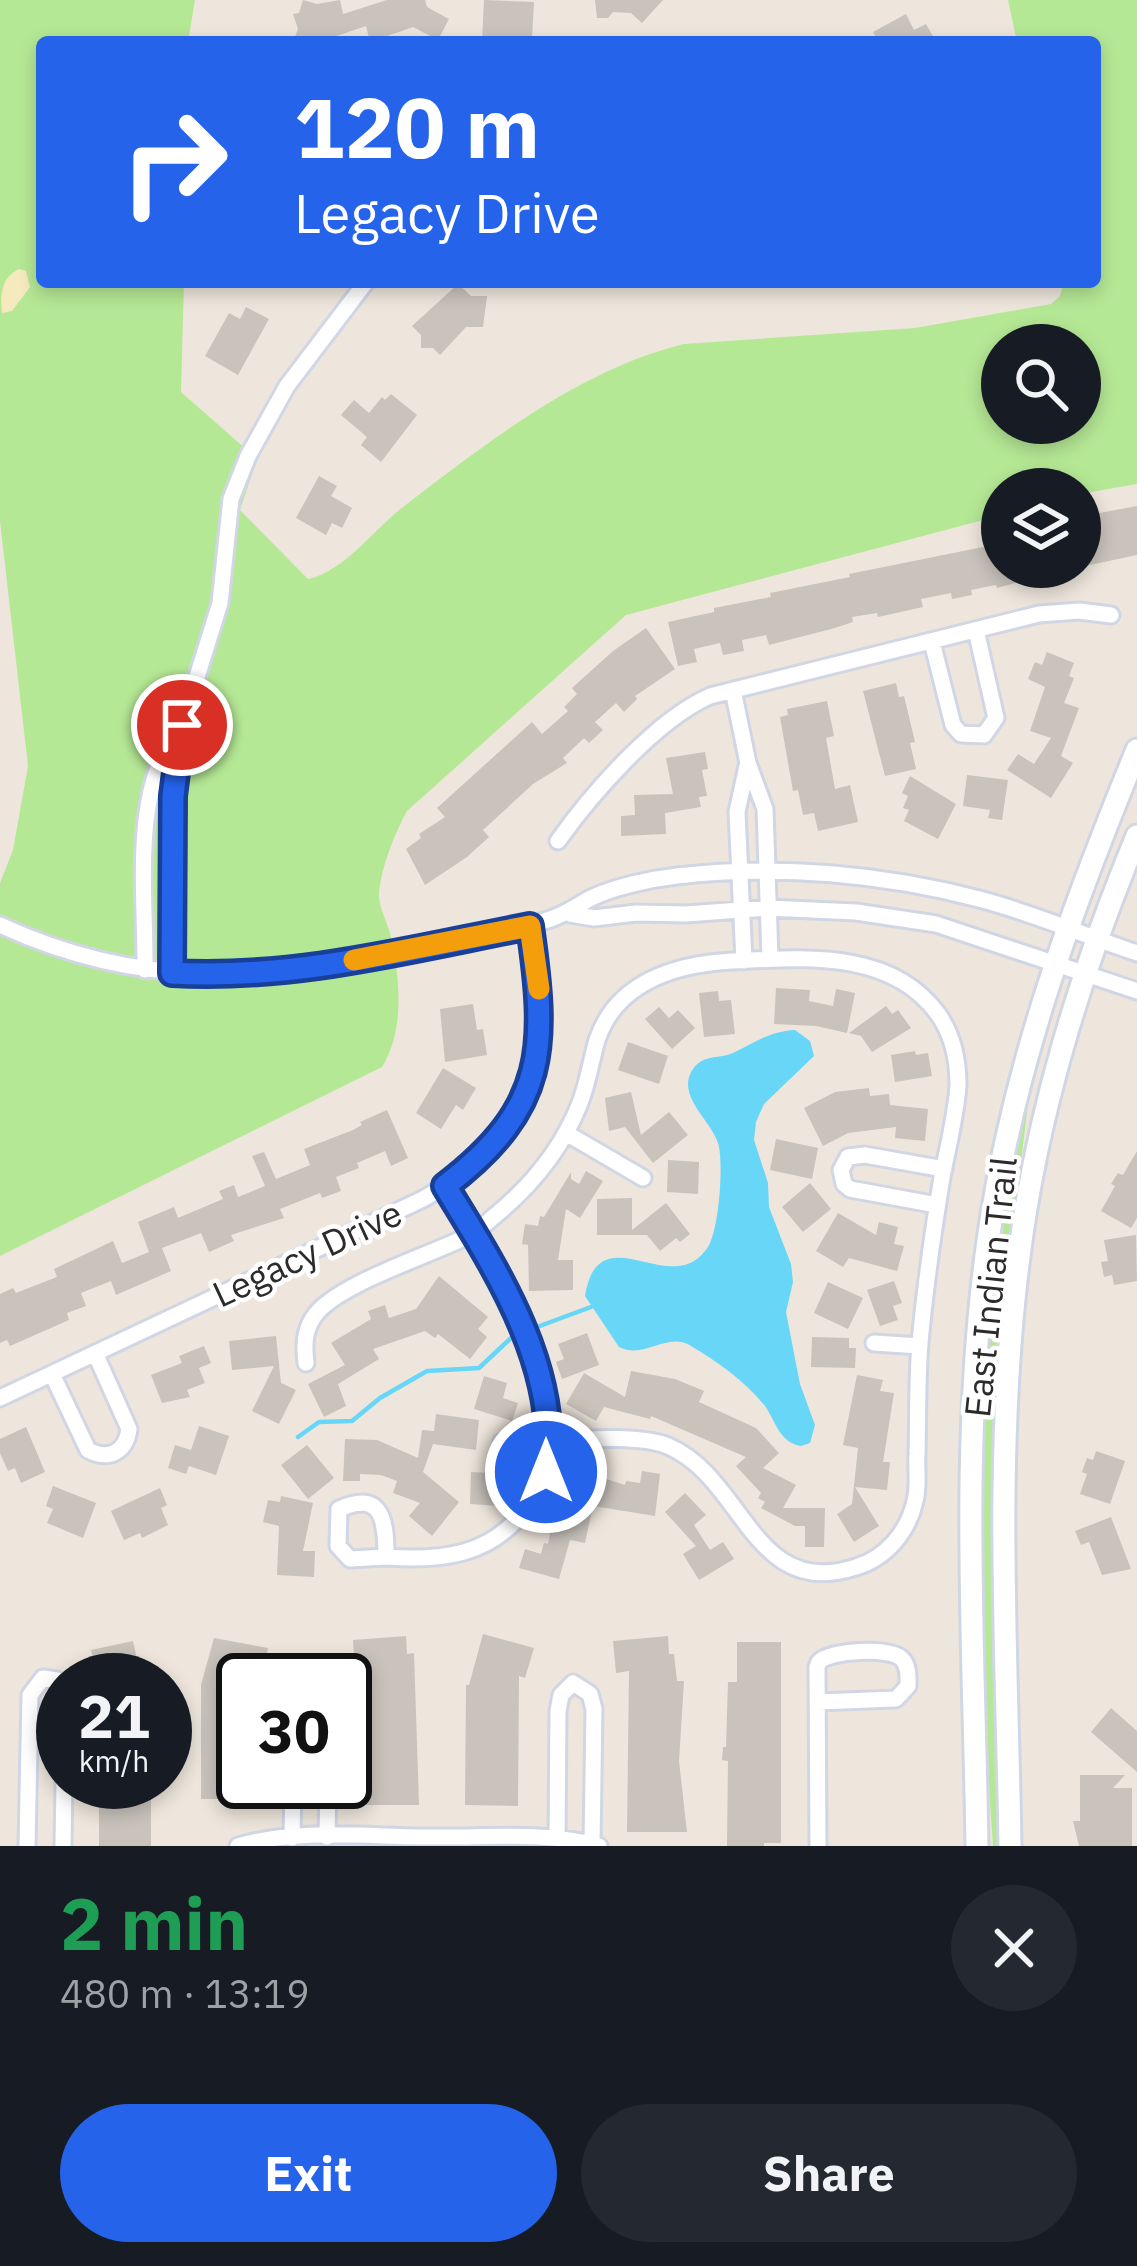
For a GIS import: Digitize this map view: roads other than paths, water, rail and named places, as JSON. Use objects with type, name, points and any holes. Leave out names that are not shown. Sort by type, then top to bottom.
[{"type":"main road","name":"East Indian Trail","points":[[976,1846],[973,1444],[977,1343],[990,1232],[1004,1150],[1054,962],[1137,750]]},
{"type":"main road","name":"East Indian Trail","points":[[1010,1846],[1005,1448],[1017,1265],[1041,1131],[1084,972],[1137,836]]},
{"type":"street","points":[[172,973],[173,796],[182,725],[220,602],[228,514],[236,484],[287,386],[361,288]]},
{"type":"street","points":[[558,841],[594,791],[702,700],[1060,611],[1111,615]]},
{"type":"street","points":[[932,642],[953,725],[961,734],[985,735],[996,718],[976,630]]},
{"type":"street","points":[[733,690],[748,763],[765,808],[770,959]]},
{"type":"street","points":[[145,970],[147,802],[155,766],[182,725]]},
{"type":"street","points":[[744,961],[737,812],[748,763]]},
{"type":"street","points":[[0,925],[58,949],[145,970],[244,975],[294,971],[530,926],[570,914],[590,899],[675,876],[822,874],[985,900],[1137,953]]},
{"type":"street","points":[[570,914],[595,918],[821,908],[936,924],[1137,991]]},
{"type":"street","name":"Legacy Drive","points":[[0,1398],[445,1186],[502,1135],[535,1066],[542,1019],[530,926]]},
{"type":"street","points":[[306,1363],[307,1330],[325,1304],[474,1233],[535,1177],[566,1133],[584,1091],[599,1035],[622,1001],[639,986],[676,968],[770,959],[830,960],[878,968],[922,995],[952,1040],[958,1083],[920,1346],[916,1498],[893,1544],[880,1557],[840,1572],[798,1569],[766,1550],[707,1472],[670,1446],[640,1439],[502,1442]]},
{"type":"street","points":[[566,1133],[643,1178]]},
{"type":"street","points":[[938,1205],[850,1189],[841,1170],[848,1157],[865,1155],[944,1169]]},
{"type":"street","points":[[386,1557],[423,1560],[467,1554],[498,1538],[535,1497],[546,1472],[550,1443],[530,1346],[445,1186]]},
{"type":"street","points":[[874,1343],[920,1346]]},
{"type":"street","points":[[52,1374],[88,1450],[106,1456],[116,1453],[123,1448],[129,1429],[95,1353]]},
{"type":"street","points":[[818,1702],[896,1699],[908,1686],[906,1665],[902,1658],[888,1653],[826,1654],[818,1667],[818,1702],[818,1846]]},
{"type":"street","points":[[238,1846],[327,1837],[556,1839],[595,1845],[594,1709],[590,1694],[573,1683],[561,1695],[558,1711],[556,1839]]},
{"type":"street","points":[[27,1846],[30,1695],[36,1684]]},
{"type":"street","points":[[63,1846],[64,1809]]},
{"type":"street","points":[[292,1838],[293,1809]]},
{"type":"street","points":[[327,1837],[328,1809]]},
{"type":"water","points":[[795,1030],[810,1041],[814,1056],[764,1104],[754,1140],[768,1183],[769,1207],[791,1264],[793,1282],[786,1312],[800,1384],[815,1425],[810,1443],[801,1446],[783,1436],[765,1406],[740,1381],[691,1346],[673,1342],[638,1350],[619,1347],[585,1296],[593,1272],[605,1260],[677,1266],[694,1261],[709,1245],[718,1210],[720,1152],[691,1098],[688,1088],[693,1069],[702,1061]]},
{"type":"waterway","points":[[537,1327],[591,1307]]},
{"type":"waterway","points":[[298,1437],[319,1422],[352,1421],[380,1398],[427,1371],[479,1368],[511,1338]]}]
